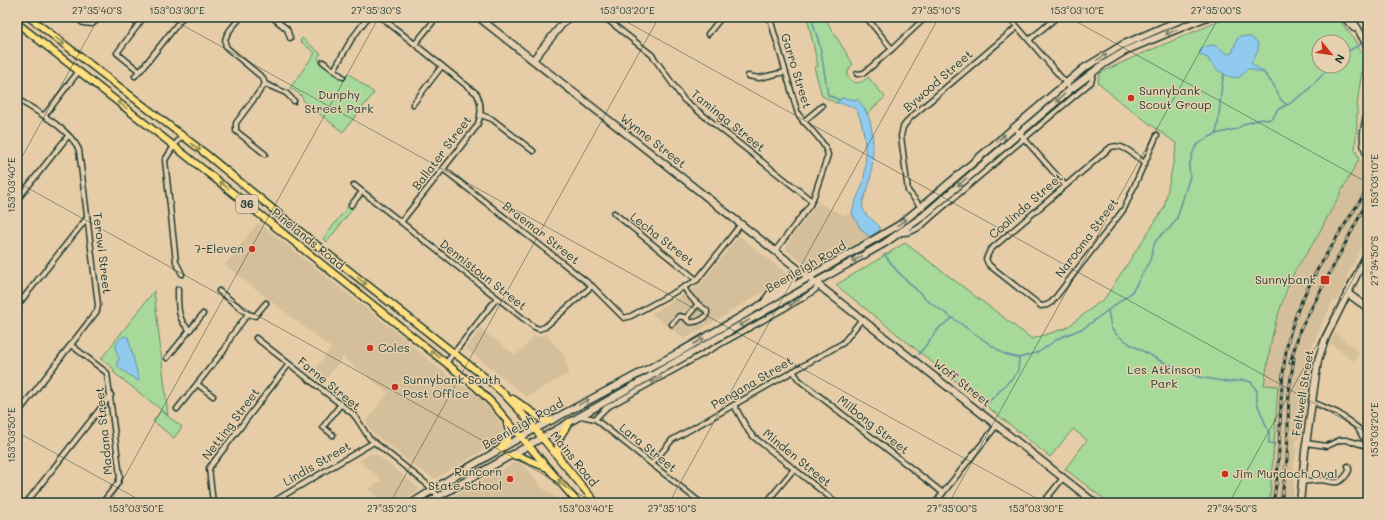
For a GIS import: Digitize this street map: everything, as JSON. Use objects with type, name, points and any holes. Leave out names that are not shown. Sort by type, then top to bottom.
[{"type":"main road","name":"Pinelands Road","points":[[29,17],[206,154],[319,247],[504,394],[535,429]]},
{"type":"main road","name":"Wynne Street","points":[[478,17],[817,284]]},
{"type":"main road","points":[[533,60],[568,17]]},
{"type":"main road","name":"Beenleigh Road","points":[[412,503],[520,437],[678,353],[899,225],[921,208],[1084,68],[1122,45],[1188,17]]},
{"type":"main road","name":"Beenleigh Road","points":[[427,503],[508,456],[817,284],[823,278],[901,233],[1022,135],[1071,89],[1095,70],[1127,50],[1207,17]]},
{"type":"main road","points":[[1344,17],[1361,35]]},
{"type":"main road","points":[[1350,17],[1368,47]]},
{"type":"main road","name":"Pinelands Road","points":[[17,23],[476,387],[505,418],[520,437]]},
{"type":"main road","points":[[1368,111],[1363,138],[1368,156]]},
{"type":"main road","name":"Feltwell Street","points":[[1300,503],[1306,443],[1318,360],[1326,337],[1368,252]]},
{"type":"main road","points":[[764,303],[769,294],[794,278],[794,266]]},
{"type":"main road","name":"Woff Street","points":[[817,284],[1094,503]]},
{"type":"main road","points":[[1347,293],[1368,308]]},
{"type":"main road","points":[[504,394],[542,419],[550,421]]},
{"type":"main road","points":[[500,449],[507,441],[510,432],[505,418]]},
{"type":"main road","points":[[559,458],[556,445],[569,422]]},
{"type":"main road","name":"Mains Road","points":[[535,429],[596,503]]},
{"type":"main road","name":"Mains Road","points":[[520,437],[578,503]]},
{"type":"main road","points":[[508,456],[519,456],[548,468]]},
{"type":"street","points":[[75,17],[83,23],[92,24],[102,17]]},
{"type":"street","points":[[139,71],[117,53],[144,17]]},
{"type":"street","points":[[135,76],[184,17]]},
{"type":"street","points":[[241,17],[225,37],[224,43],[227,48],[263,78],[265,84],[286,94],[294,102]]},
{"type":"street","points":[[272,17],[287,29],[290,38]]},
{"type":"street","points":[[334,70],[351,40],[368,17]]},
{"type":"street","name":"Ballater Street","points":[[381,17],[477,94],[481,115],[477,126],[401,222]]},
{"type":"street","points":[[415,44],[437,17]]},
{"type":"street","name":"Taminga Street","points":[[604,17],[652,55],[684,100],[812,201]]},
{"type":"street","points":[[708,34],[722,17]]},
{"type":"street","name":"Garro Street","points":[[768,17],[771,22],[798,114],[827,149],[828,155],[812,201],[775,251]]},
{"type":"street","points":[[866,17],[892,49]]},
{"type":"street","points":[[857,74],[864,73],[926,17]]},
{"type":"street","points":[[1009,17],[1071,89]]},
{"type":"street","points":[[1029,40],[1057,17]]},
{"type":"street","name":"Bywood Street","points":[[921,208],[908,191],[901,136],[903,127],[910,118],[1017,27]]},
{"type":"street","points":[[323,62],[343,77]]},
{"type":"street","points":[[413,104],[442,66]]},
{"type":"street","name":"Beenleigh Road","points":[[1022,135],[1090,82],[1095,70]]},
{"type":"street","points":[[44,116],[79,71]]},
{"type":"street","points":[[748,76],[759,78],[785,72]]},
{"type":"street","points":[[265,84],[236,123],[236,131],[265,154]]},
{"type":"street","name":"Terowi Street","points":[[17,99],[44,116],[76,143],[80,150],[98,305],[97,311],[17,414]]},
{"type":"street","points":[[804,122],[822,106]]},
{"type":"street","points":[[481,115],[492,119],[533,151]]},
{"type":"street","points":[[1014,127],[1066,185]]},
{"type":"street","name":"Narooma Street","points":[[1047,305],[1052,302],[1124,209],[1157,135]]},
{"type":"street","points":[[17,200],[68,136]]},
{"type":"street","points":[[182,136],[165,160],[176,262],[182,274]]},
{"type":"street","name":"Coolinda Street","points":[[1047,305],[1041,306],[989,265],[986,259],[990,250],[1111,147],[1116,145],[1122,146],[1145,164]]},
{"type":"street","name":"Braemar Street","points":[[443,169],[592,286],[624,318],[631,316],[684,287]]},
{"type":"street","name":"Dennistoun Street","points":[[354,185],[534,327],[539,329],[545,328],[592,286]]},
{"type":"street","points":[[351,205],[362,192]]},
{"type":"street","name":"Lecha Street","points":[[614,213],[698,280]]},
{"type":"street","points":[[17,306],[87,218]]},
{"type":"street","points":[[672,324],[679,316],[687,318],[693,323],[707,315],[707,311],[688,294],[684,287],[698,280],[741,224]]},
{"type":"street","name":"Beenleigh Road","points":[[595,419],[606,408],[805,297],[815,290],[817,284]]},
{"type":"street","points":[[178,288],[178,307],[181,320],[184,326],[190,330]]},
{"type":"street","points":[[219,291],[248,314],[255,316],[266,303]]},
{"type":"street","points":[[446,363],[497,298]]},
{"type":"street","points":[[687,318],[698,304]]},
{"type":"street","points":[[167,358],[203,314]]},
{"type":"street","points":[[177,409],[225,349],[232,335],[248,314]]},
{"type":"street","name":"Pengana Street","points":[[652,464],[672,440],[843,343],[862,319]]},
{"type":"street","name":"Farne Street","points":[[256,338],[341,404],[357,419],[369,438],[433,489],[439,497]]},
{"type":"street","name":"Madana Street","points":[[71,345],[107,373],[111,395],[120,476],[118,483],[102,503]]},
{"type":"street","name":"Netting Street","points":[[213,503],[209,468],[289,364]]},
{"type":"street","name":"Milbong Street","points":[[793,371],[799,380],[943,493]]},
{"type":"street","points":[[197,384],[213,396]]},
{"type":"street","points":[[26,503],[111,395]]},
{"type":"street","points":[[1312,402],[1338,413],[1358,428],[1362,436],[1367,440]]},
{"type":"street","points":[[333,435],[323,427],[341,404]]},
{"type":"street","name":"Minden Street","points":[[734,405],[749,432],[755,438],[837,503]]},
{"type":"street","name":"Lara Street","points":[[580,416],[595,419],[701,503]]},
{"type":"street","points":[[935,503],[997,425]]},
{"type":"street","points":[[1306,443],[1327,446],[1340,440],[1346,440],[1368,446]]},
{"type":"street","name":"Lindis Street","points":[[271,503],[374,442]]},
{"type":"street","points":[[1302,482],[1322,480],[1334,483],[1340,482],[1350,469],[1348,466]]},
{"type":"street","points":[[766,503],[794,469]]},
{"type":"street","points":[[1043,503],[1063,478]]},
{"type":"shaded area","points":[[1359,159],[1368,165],[1368,235],[1346,277],[1348,278],[1337,301],[1334,300],[1321,325],[1311,350],[1308,391],[1302,434],[1295,443],[1297,449],[1293,470],[1295,471],[1292,503],[1268,503],[1270,497],[1278,387],[1264,385],[1268,352],[1276,321],[1297,269],[1314,242]]},
{"type":"shaded area","points":[[818,203],[844,215],[852,213],[860,228],[869,237],[812,268],[808,267],[787,250],[787,247],[789,241]]},
{"type":"shaded area","points":[[258,222],[404,338],[457,383],[471,391],[484,402],[501,423],[503,436],[499,441],[436,478],[433,478],[413,465],[371,431],[366,421],[388,393],[343,357],[323,383],[312,374],[331,348],[225,265]]},
{"type":"shaded area","points":[[741,237],[787,274],[787,278],[684,339],[651,314],[701,284],[737,238]]},
{"type":"shaded area","points":[[481,329],[515,355],[526,346],[534,335],[538,337],[546,334],[564,355],[569,373],[527,397],[467,349]]},
{"type":"shaded area","points":[[1335,333],[1360,353],[1353,361],[1330,343]]},
{"type":"shaded area","points":[[370,454],[376,454],[419,488],[417,491],[396,503],[386,503],[368,489],[382,480],[359,461]]},
{"type":"shaded area","name":"Runcorn State School","points":[[518,461],[531,473],[538,484],[563,503],[443,503],[444,501]]},
{"type":"green space","points":[[807,17],[824,17],[853,64],[847,75],[849,78],[854,82],[859,83],[868,77],[885,97],[867,114],[865,110],[842,98],[836,103],[822,96],[814,67],[818,66]]},
{"type":"green space","name":"Les Atkinson Park","points":[[1229,17],[1337,17],[1350,34],[1311,34],[1311,74],[1351,74],[1351,35],[1364,57],[1357,107],[1355,148],[1359,159],[1314,242],[1296,269],[1287,289],[1272,337],[1264,385],[1278,386],[1270,497],[1268,503],[1109,503],[1065,469],[1087,440],[1073,429],[1050,457],[836,285],[905,243],[1032,339],[1066,328],[1105,298],[1164,208],[1177,144],[1114,97],[1098,82],[1100,73]]},
{"type":"green space","name":"Dunphy Street Park","points":[[302,38],[321,54],[318,57],[320,61],[342,79],[348,73],[374,93],[343,132],[305,103],[300,94],[290,88],[315,53],[300,41]]},
{"type":"green space","points":[[349,205],[353,208],[327,242],[323,239]]},
{"type":"green space","points":[[154,291],[168,415],[114,373],[114,369],[101,359]]},
{"type":"green space","points":[[161,411],[182,427],[174,438],[153,421]]},
{"type":"water","points":[[1240,36],[1251,37],[1258,43],[1258,50],[1251,63],[1263,72],[1262,73],[1248,68],[1240,77],[1230,77],[1213,66],[1208,58],[1200,55],[1200,50],[1204,47],[1212,45],[1228,54],[1232,53],[1237,39]]},
{"type":"water","points":[[842,98],[858,100],[867,113],[872,127],[872,171],[869,185],[863,200],[863,209],[866,214],[880,227],[880,230],[869,237],[860,228],[852,213],[864,178],[865,141],[858,113],[852,107],[836,103]]},
{"type":"water","points":[[124,336],[128,337],[138,381],[119,368],[117,364],[119,358],[116,352],[116,346],[118,341]]},
{"type":"waterway","points":[[811,17],[820,46],[828,95],[839,100]]},
{"type":"waterway","points":[[1351,49],[1363,43]]},
{"type":"waterway","points":[[1263,72],[1273,84],[1281,100],[1286,104]]},
{"type":"waterway","points":[[1216,134],[1224,74]]},
{"type":"waterway","points":[[884,254],[898,272],[928,301],[1004,354],[1019,358],[1039,352],[1059,338],[1084,328],[1131,293],[1150,260],[1155,242],[1170,228],[1177,218],[1190,176],[1189,166],[1193,152],[1197,145],[1207,138],[1216,134],[1237,129],[1244,124],[1261,119],[1267,120],[1273,118],[1277,110],[1289,104],[1306,92],[1323,74]]},
{"type":"waterway","points":[[1108,310],[1111,328],[1116,334],[1130,344],[1161,361],[1199,377],[1228,382],[1244,380],[1251,382],[1257,391],[1257,403],[1269,433],[1269,443],[1275,444]]},
{"type":"waterway","points":[[919,354],[940,327],[953,318]]},
{"type":"waterway","points":[[983,408],[1018,372],[1019,358]]},
{"type":"railway","points":[[1273,503],[1278,462],[1283,378],[1289,337],[1295,318],[1312,279],[1368,188]]},
{"type":"railway","points":[[1290,363],[1300,330],[1368,200]]},
{"type":"railway","points":[[1281,503],[1287,459],[1289,390],[1294,358]]},
{"type":"place","name":"Sunnybank Scout Group","points":[[1131,98]]},
{"type":"place","name":"7-Eleven","points":[[252,249]]},
{"type":"place","name":"Sunnybank","points":[[1325,280]]},
{"type":"place","name":"Coles","points":[[370,348]]},
{"type":"place","name":"Sunnybank South Post Office","points":[[395,387]]},
{"type":"place","name":"Jim Murdoch Oval","points":[[1225,474]]},
{"type":"place","name":"Runcorn State School","points":[[510,479]]}]
